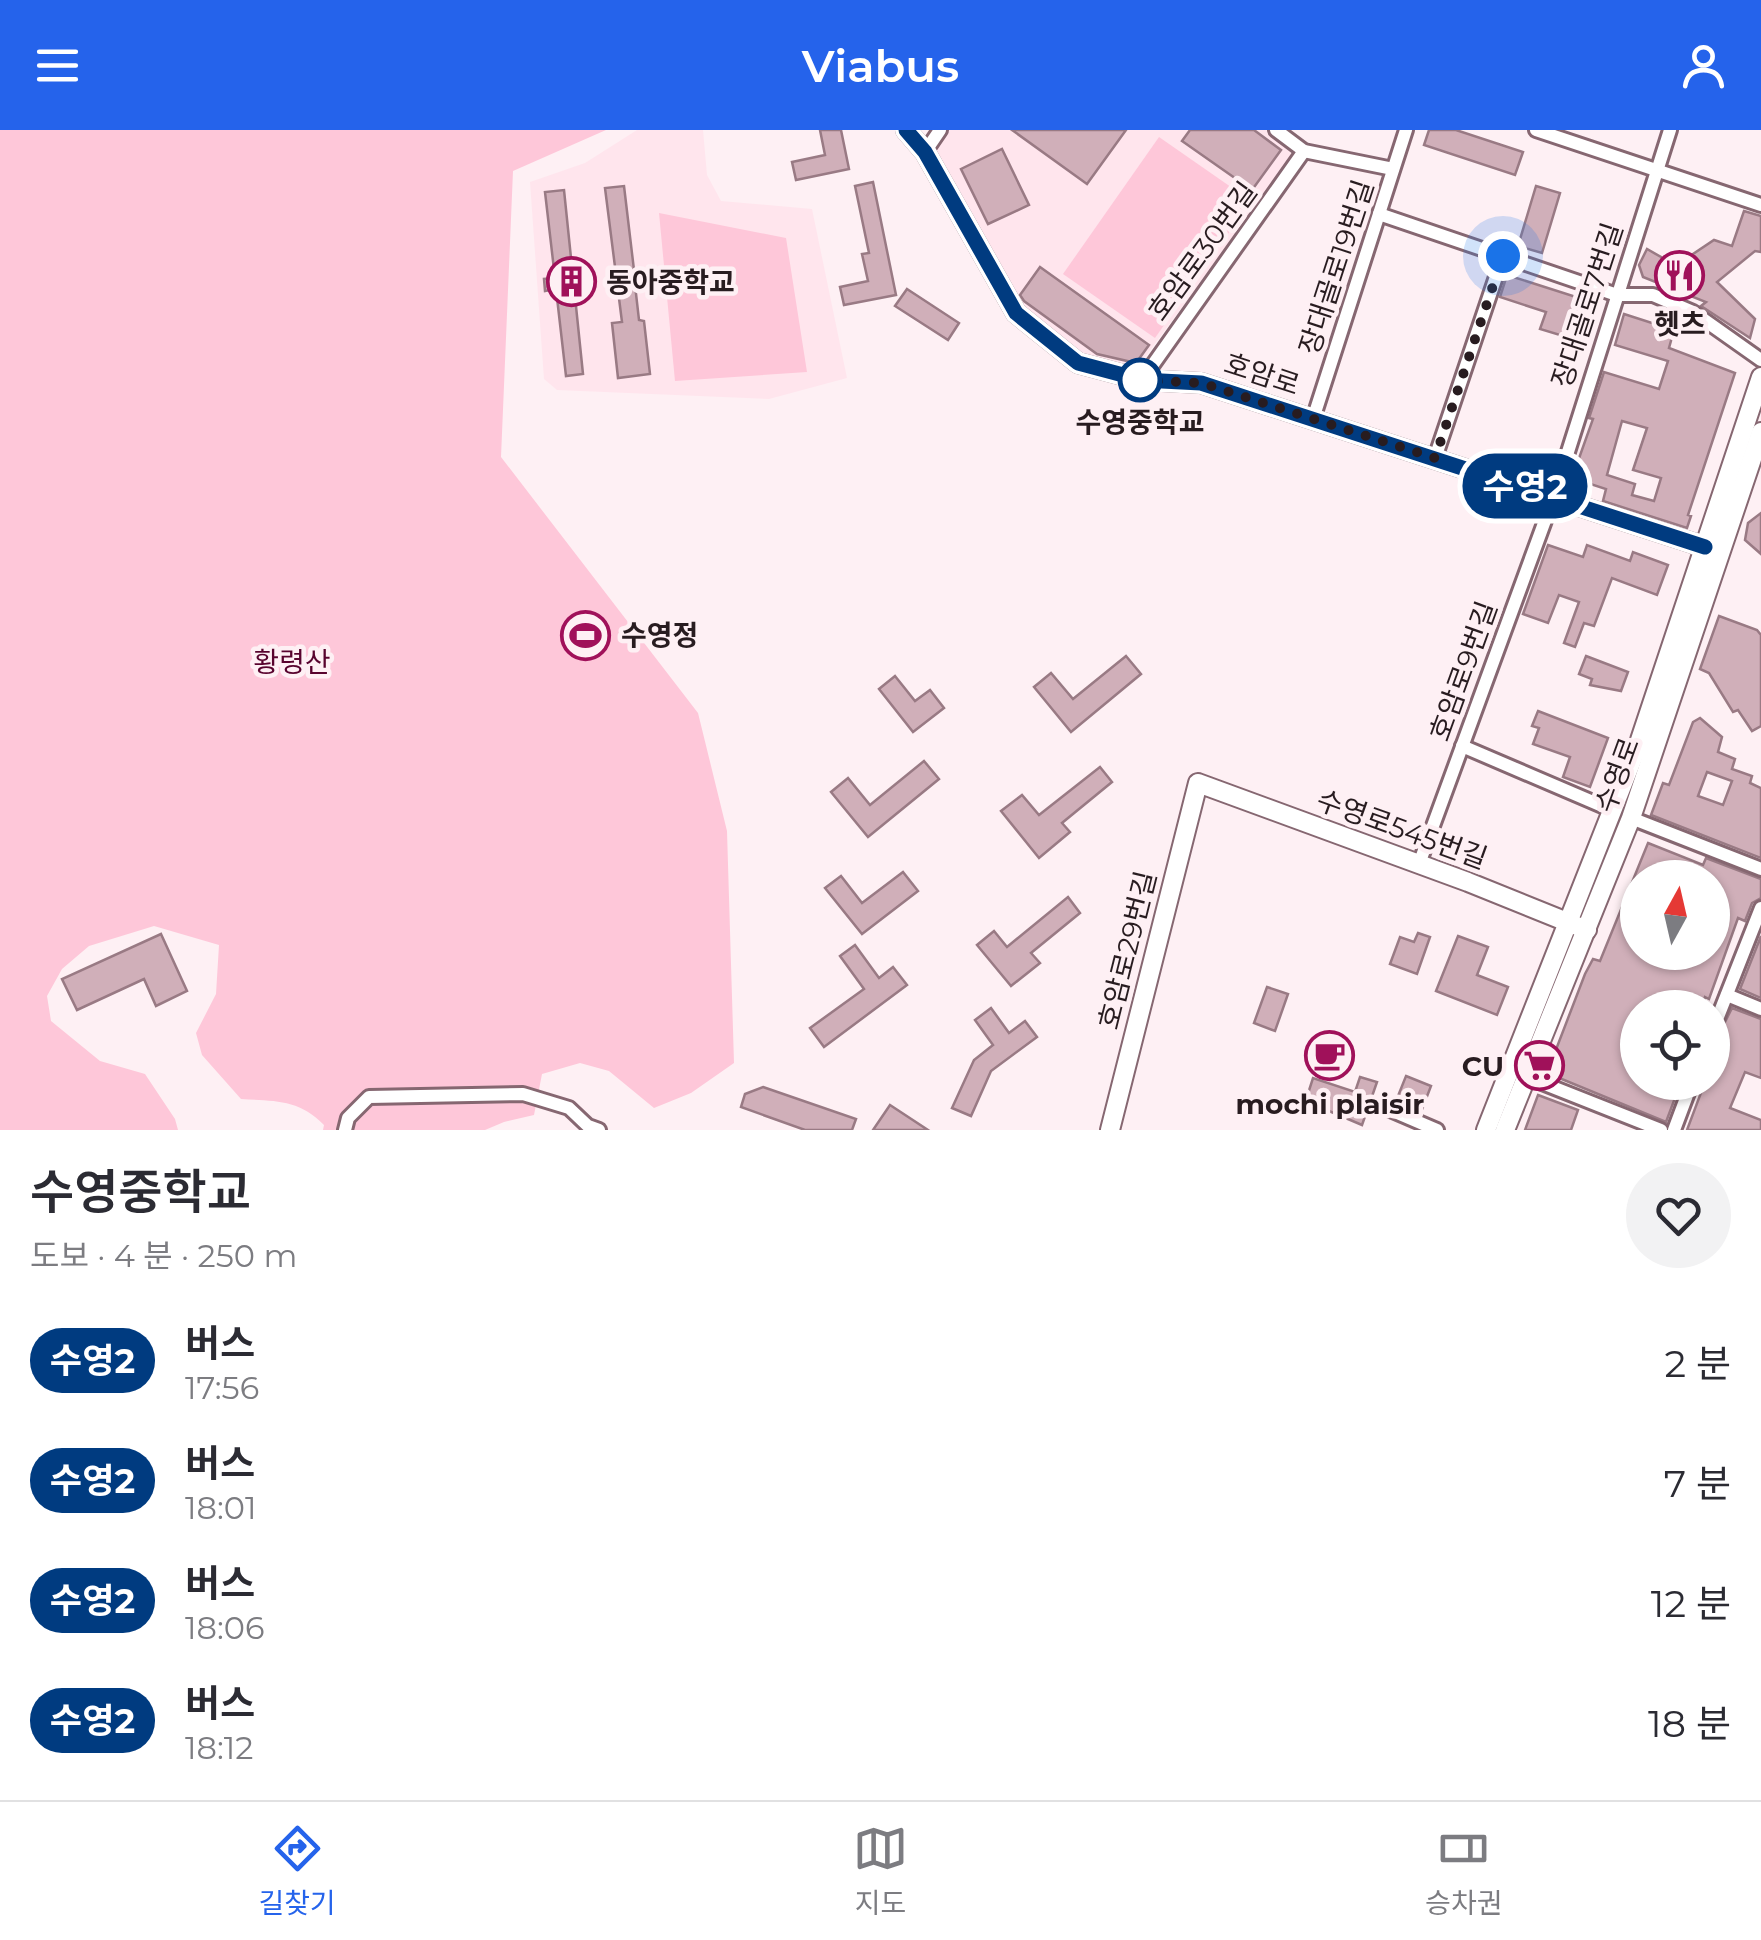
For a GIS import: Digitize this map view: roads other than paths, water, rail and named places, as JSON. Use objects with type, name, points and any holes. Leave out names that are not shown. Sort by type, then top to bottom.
[{"type":"street","name":"호암로","points":[[906,130],[925,152],[1016,313],[1078,363],[1142,380],[1201,383],[1705,547]]},
{"type":"street","points":[[925,152],[940,130]]},
{"type":"street","points":[[1276,130],[1304,152],[1394,170]]},
{"type":"street","name":"장대골로19번길","points":[[1313,419],[1406,130]]},
{"type":"street","points":[[1536,130],[1761,205]]},
{"type":"street","name":"장대골로7번길","points":[[1554,496],[1670,130]]},
{"type":"street","name":"호암로30번길","points":[[1142,380],[1304,152]]},
{"type":"street","points":[[1379,214],[1617,294],[1653,295],[1693,312],[1761,360]]},
{"type":"street","points":[[1435,458],[1503,256]]},
{"type":"street","name":"수영로","points":[[1622,815],[1761,377]]},
{"type":"street","name":"수영로","points":[[1505,1130],[1761,432]]},
{"type":"street","name":"호암로9번길","points":[[1419,864],[1554,496]]},
{"type":"street","name":"수영로","points":[[1462,746],[1622,815]]},
{"type":"street","name":"수영로545번길","points":[[1198,783],[1579,926]]},
{"type":"street","name":"호암로29번길","points":[[1110,1130],[1198,783]]},
{"type":"street","points":[[1622,815],[1761,869]]},
{"type":"street","points":[[1729,990],[1761,908]]},
{"type":"street","name":"수영로","points":[[1486,1130],[1579,926]]},
{"type":"street","points":[[1730,996],[1761,1009]]},
{"type":"street","points":[[1527,1077],[1661,1130]]},
{"type":"street","points":[[345,1130],[348,1118],[368,1097],[524,1094],[570,1108],[588,1126],[599,1130]]},
{"type":"street","points":[[1674,1130],[1685,1100]]},
{"type":"street","points":[[1382,1106],[1437,1130]]},
{"type":"place","name":"헷츠","points":[[1680,276]]},
{"type":"place","name":"동아중학교","points":[[571,282]]},
{"type":"place","name":"수영중학교","points":[[1140,380]]},
{"type":"place","name":"수영정","points":[[586,635]]},
{"type":"place","name":"mochi plaisir","points":[[1330,1056]]},
{"type":"place","name":"CU","points":[[1539,1066]]},
{"type":"park label","name":"황령산","points":[[292,662]]}]
